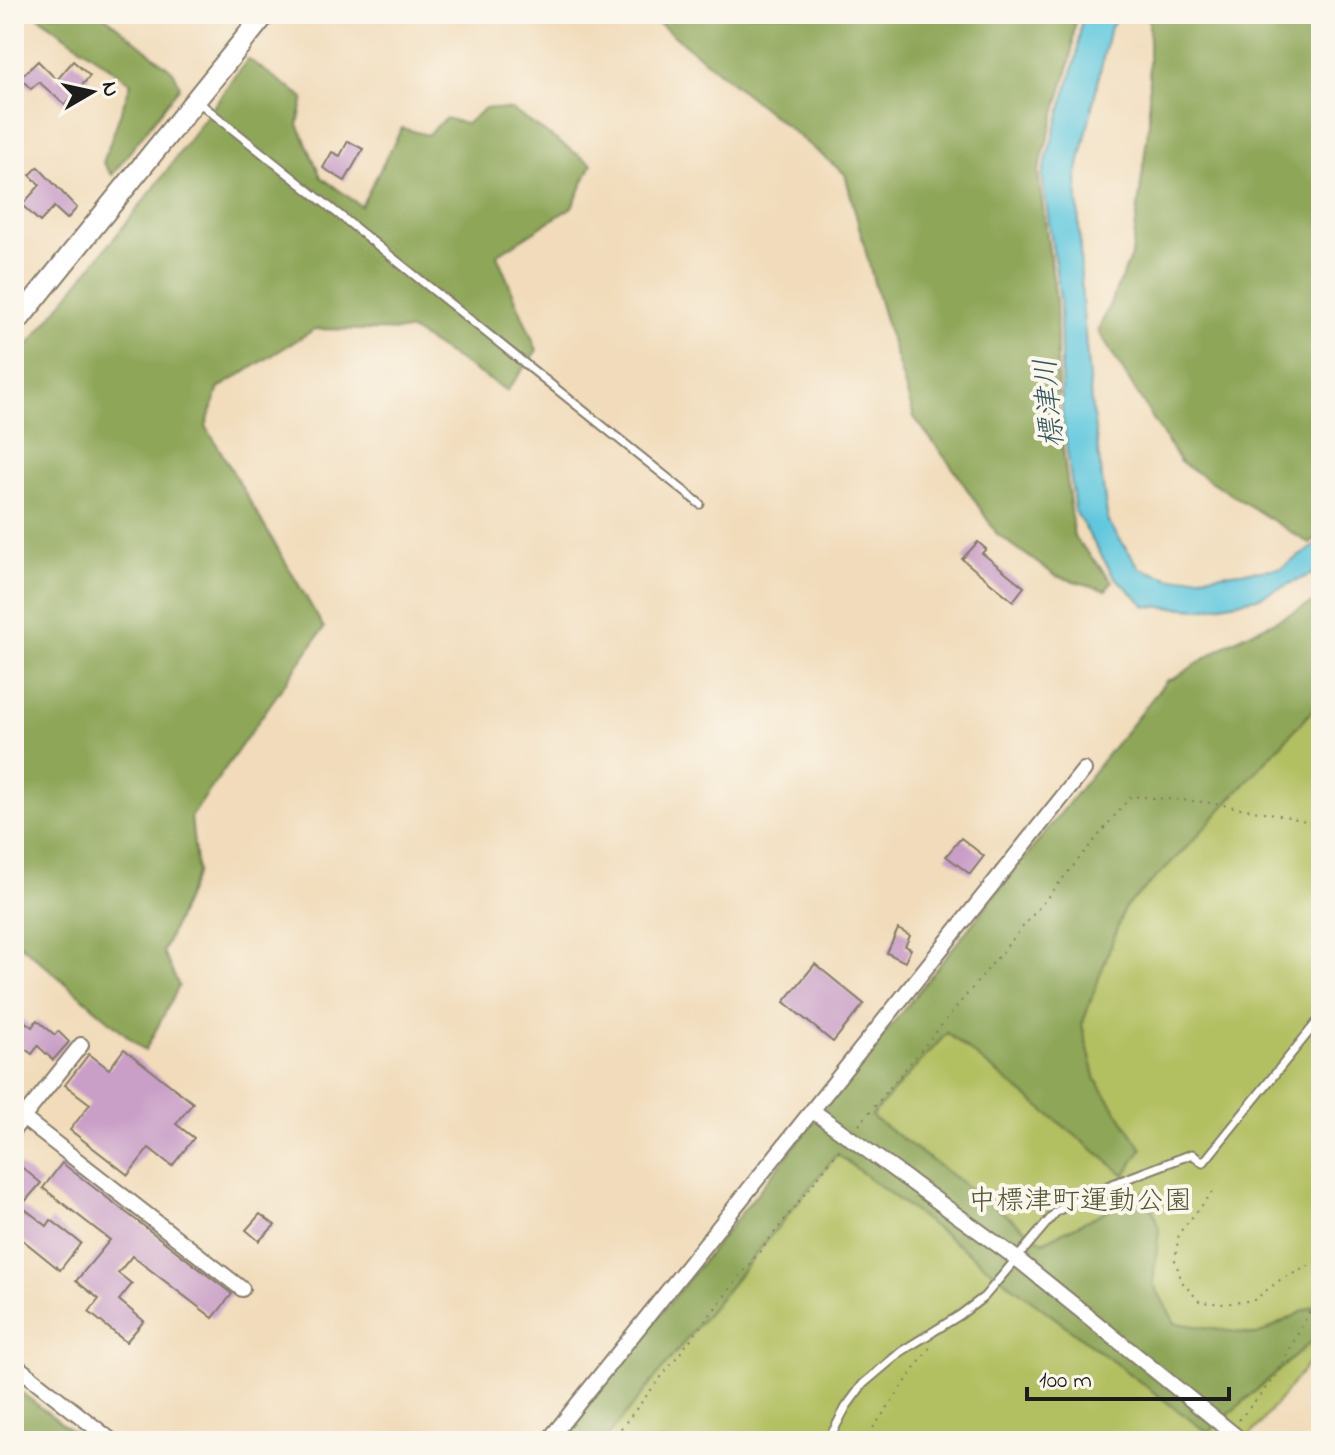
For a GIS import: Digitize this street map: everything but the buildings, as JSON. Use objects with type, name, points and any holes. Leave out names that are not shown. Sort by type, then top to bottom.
[{"type":"street","points":[[14,325],[263,15]]},
{"type":"street","points":[[548,1441],[1084,770]]},
{"type":"street","points":[[81,1045],[18,1124],[242,1289]]},
{"type":"street","points":[[813,1111],[1016,1258],[1236,1436]]},
{"type":"street","points":[[14,1364],[112,1441]]},
{"type":"lane","points":[[196,99],[700,504]]},
{"type":"lane","points":[[828,1441],[846,1407],[863,1384],[902,1351],[984,1297],[1056,1212],[1089,1193],[1192,1154],[1203,1163],[1321,1017]]},
{"type":"path","points":[[611,1441],[849,1137],[1131,796],[1204,802],[1321,825]]},
{"type":"path","points":[[1213,1192],[1179,1233],[1175,1260],[1182,1282],[1200,1302],[1224,1304],[1254,1300],[1280,1280],[1321,1260]]},
{"type":"path","points":[[1236,1436],[1276,1376],[1321,1289]]},
{"type":"path","points":[[864,1441],[931,1344]]},
{"type":"green space","points":[[35,14],[102,14],[174,72],[180,86],[112,175],[103,163],[131,83]]},
{"type":"green space","points":[[635,14],[1076,14],[1071,58],[1038,173],[1056,300],[1058,409],[1074,537],[1112,581],[1106,590],[1056,576],[997,534],[914,417],[845,174],[661,25]]},
{"type":"green space","points":[[1149,14],[1321,14],[1321,535],[1310,544],[1180,462],[1098,331],[1132,254],[1149,122]]},
{"type":"green space","points":[[248,59],[304,98],[298,124],[321,177],[361,206],[402,128],[427,135],[446,118],[466,124],[485,108],[512,110],[592,164],[572,207],[497,255],[537,350],[507,391],[412,331],[315,329],[219,388],[206,426],[324,628],[191,817],[197,872],[163,952],[179,986],[145,1051],[14,939],[14,363],[151,192]]},
{"type":"green space","points":[[1321,599],[1321,701],[1187,847],[1124,909],[1082,1025],[1096,1080],[1142,1149],[1125,1175],[947,1033],[871,1116],[1043,1242],[1147,1191],[1159,1229],[1153,1283],[1175,1323],[1257,1335],[1321,1302],[1321,1333],[1208,1433],[837,1154],[604,1441],[559,1441],[1167,680],[1231,642]]},
{"type":"green space","name":"中標津町運動公園","points":[[1177,693],[1321,703],[1321,1348],[1246,1441],[578,1441]]},
{"type":"green space","points":[[14,1387],[85,1441],[14,1441]]},
{"type":"water","points":[[1082,14],[1119,14],[1109,31],[1077,175],[1082,301],[1091,401],[1108,522],[1140,568],[1171,579],[1281,568],[1321,542],[1321,570],[1257,598],[1202,609],[1146,606],[1113,575],[1075,511],[1062,412],[1060,298],[1042,175],[1077,55]]},
{"type":"water label","name":"標津川","points":[[1048,403]]}]
